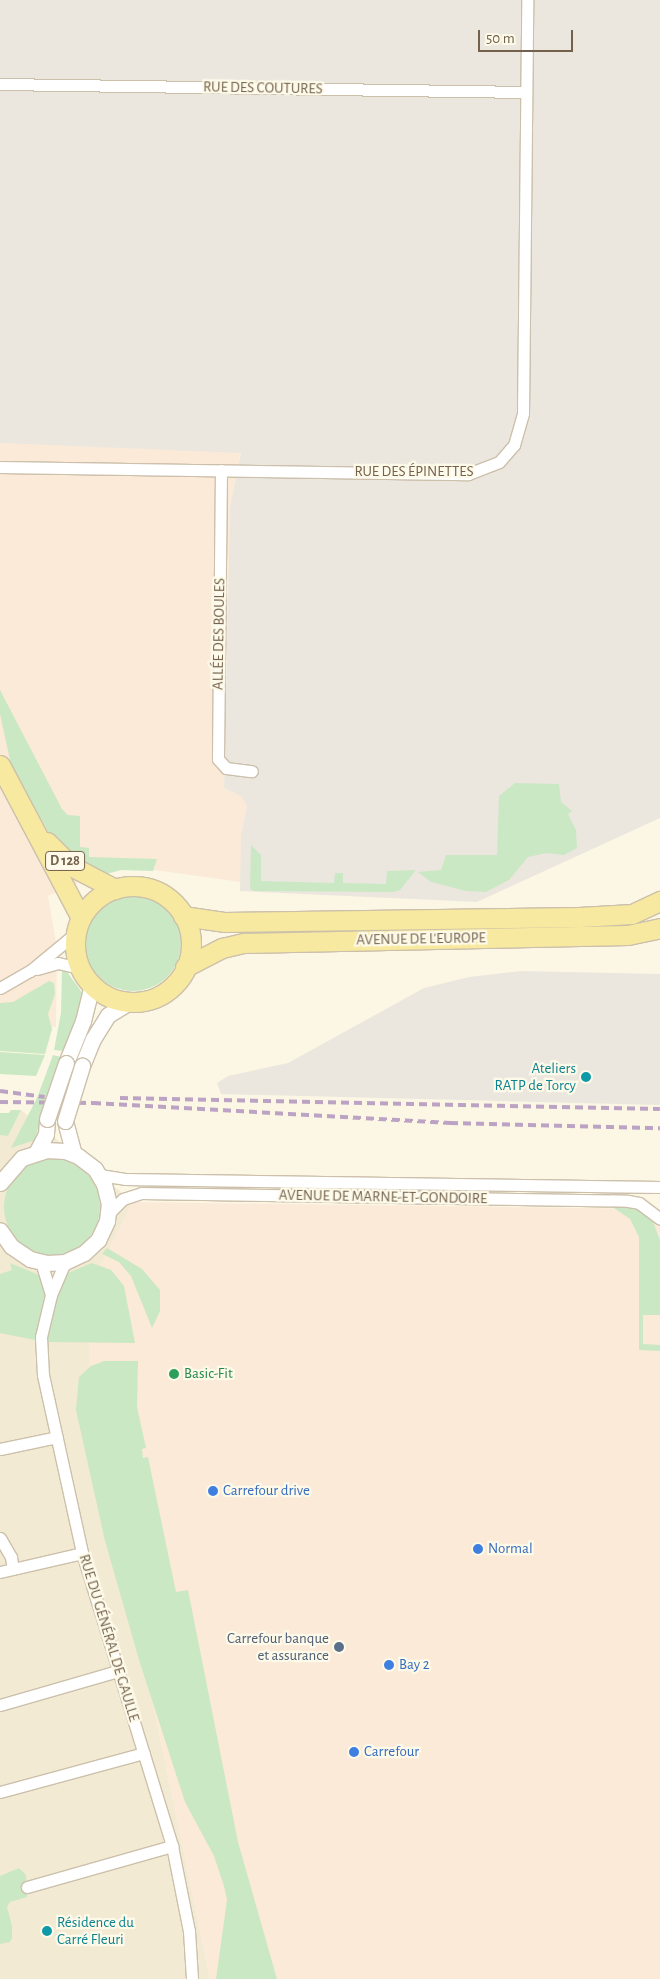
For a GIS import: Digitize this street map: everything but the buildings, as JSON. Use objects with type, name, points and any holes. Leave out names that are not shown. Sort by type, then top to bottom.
[{"type":"main road","name":"D 128","points":[[0,765],[27,819],[72,896],[78,926]]},
{"type":"main road","name":"D 128","points":[[27,819],[71,866],[115,889]]},
{"type":"main road","points":[[132,886],[150,889],[166,896],[183,916],[190,942],[185,968],[163,993],[130,1001],[110,997],[92,984],[80,968],[75,951],[78,926],[94,900],[115,889],[132,886]]},
{"type":"main road","name":"AVENUE DE L'EUROPE","points":[[183,916],[224,922],[579,917],[632,914],[660,901]]},
{"type":"main road","name":"AVENUE DE L'EUROPE","points":[[185,968],[222,948],[244,943],[628,935],[660,928]]},
{"type":"street","name":"RUE DES ÉPINETTES","points":[[2,465],[468,474],[492,467],[511,450],[518,437],[523,413],[527,0]]},
{"type":"street","name":"RUE DES COUTURES","points":[[0,84],[526,92]]},
{"type":"street","name":"ALLÉE DES BOULES","points":[[221,470],[218,759],[226,768],[252,771]]},
{"type":"street","points":[[30,971],[78,926]]},
{"type":"street","points":[[0,988],[30,971],[58,963],[80,968]]},
{"type":"street","points":[[37,1152],[46,1134],[47,1120],[66,1063],[83,1021],[92,984]]},
{"type":"street","points":[[74,1154],[66,1121],[82,1066],[93,1039],[108,1015],[130,1001]]},
{"type":"street","points":[[0,1183],[12,1165],[37,1152],[56,1150],[74,1154],[100,1176],[107,1194],[108,1214],[104,1229],[94,1245],[65,1262],[41,1262],[24,1256],[2,1239]]},
{"type":"street","name":"AVENUE DE MARNE-ET-GONDOIRE","points":[[100,1176],[124,1179],[660,1187]]},
{"type":"street","name":"AVENUE DE MARNE-ET-GONDOIRE","points":[[108,1214],[123,1199],[141,1193],[628,1200],[639,1203],[660,1220]]},
{"type":"street","points":[[660,1215],[660,1220]]},
{"type":"street","name":"RUE DU GÉNÉRAL DE GAULLE","points":[[41,1262],[51,1295]]},
{"type":"street","name":"RUE DU GÉNÉRAL DE GAULLE","points":[[65,1262],[51,1295],[40,1356],[82,1552],[172,1846],[189,1931],[192,1979]]},
{"type":"street","points":[[0,1449],[57,1437]]},
{"type":"street","points":[[0,1538],[12,1556],[12,1569]]},
{"type":"street","points":[[0,1572],[82,1552]]},
{"type":"street","points":[[0,1705],[118,1671]]},
{"type":"street","points":[[0,1792],[144,1753]]},
{"type":"street","points":[[27,1887],[172,1846]]},
{"type":"shaded area","points":[[0,0],[660,0],[660,818],[477,902],[240,891],[241,835],[247,806],[242,797],[224,788],[230,507],[241,453],[0,443]]},
{"type":"shaded area","points":[[0,443],[241,452],[230,507],[224,788],[242,797],[247,806],[241,835],[241,882],[96,862],[75,885],[48,896],[57,948],[56,1027],[0,1021]]},
{"type":"shaded area","points":[[521,971],[660,974],[660,1105],[221,1094],[217,1083],[228,1076],[288,1063],[424,988],[469,977]]},
{"type":"shaded area","points":[[11,1110],[21,1110],[133,1202],[89,1289],[89,1394],[210,1979],[0,1979],[0,1113],[9,1113]]},
{"type":"shaded area","points":[[133,1202],[660,1209],[660,1979],[210,1979],[89,1394],[89,1289]]},
{"type":"green space","points":[[0,690],[62,809],[68,815],[80,816],[80,847],[89,848],[89,857],[157,859],[153,871],[121,870],[103,875],[81,868],[49,833],[11,765],[0,714]]},
{"type":"green space","points":[[515,783],[559,784],[561,802],[572,811],[568,814],[576,830],[577,848],[564,855],[546,853],[528,857],[509,880],[486,892],[466,891],[431,882],[418,872],[441,870],[446,855],[497,855],[499,796]]},
{"type":"green space","points":[[251,845],[261,855],[261,881],[334,883],[335,873],[343,873],[343,883],[386,884],[387,871],[416,870],[400,890],[394,892],[253,891],[250,888]]},
{"type":"green space","points":[[133,895],[151,899],[167,909],[177,925],[181,943],[177,961],[167,977],[151,987],[133,991],[115,987],[99,977],[89,961],[85,943],[89,925],[99,909],[115,899]]},
{"type":"green space","points":[[62,971],[67,972],[84,995],[64,1051],[54,1050],[61,1013]]},
{"type":"green space","points":[[49,981],[54,983],[55,994],[48,1014],[52,1029],[45,1054],[0,1051],[0,1003],[13,1002]]},
{"type":"green space","points":[[0,1052],[45,1055],[36,1076],[0,1074]]},
{"type":"green space","points":[[53,1055],[61,1057],[43,1107],[35,1140],[11,1148],[37,1098]]},
{"type":"green space","points":[[11,1110],[21,1110],[8,1136],[0,1135],[0,1113],[9,1113]]},
{"type":"green space","points":[[43,1159],[61,1159],[79,1167],[92,1180],[100,1198],[97,1226],[79,1247],[61,1255],[43,1255],[25,1247],[12,1234],[4,1216],[4,1198],[12,1180],[25,1167]]},
{"type":"green space","points":[[611,1206],[634,1207],[643,1211],[652,1219],[660,1240],[660,1315],[643,1315],[643,1344],[660,1345],[660,1351],[639,1350],[639,1237],[630,1219]]},
{"type":"green space","points":[[107,1248],[142,1269],[160,1290],[160,1311],[152,1328],[131,1276],[119,1262],[102,1254]]},
{"type":"green space","points":[[10,1263],[39,1275],[45,1292],[35,1340],[0,1333],[0,1274],[12,1270]]},
{"type":"green space","points":[[92,1263],[111,1270],[124,1286],[135,1343],[46,1342],[63,1275]]},
{"type":"green space","points":[[104,1361],[138,1361],[137,1407],[146,1448],[142,1449],[143,1458],[148,1457],[176,1592],[188,1590],[238,1842],[277,1979],[216,1979],[227,1900],[224,1886],[214,1856],[185,1802],[139,1660],[105,1541],[76,1410],[79,1377],[91,1366]]},
{"type":"green space","points":[[19,1868],[26,1875],[27,1897],[10,1902],[7,1907],[12,1926],[12,1938],[10,1942],[0,1944],[0,1876]]},
{"type":"railway","points":[[0,1091],[45,1097]]},
{"type":"railway","points":[[120,1098],[660,1109]]},
{"type":"railway","points":[[0,1102],[93,1103],[450,1123],[660,1128]]},
{"type":"place","name":"Ateliers RATP de Torcy","points":[[586,1077]]},
{"type":"place","name":"Basic-Fit","points":[[174,1374]]},
{"type":"place","name":"Carrefour drive","points":[[213,1491]]},
{"type":"place","name":"Normal","points":[[478,1549]]},
{"type":"place","name":"Carrefour banque et assurance","points":[[339,1647]]},
{"type":"place","name":"Bay 2","points":[[389,1665]]},
{"type":"place","name":"Carrefour","points":[[354,1752]]},
{"type":"place","name":"Résidence du Carré Fleuri","points":[[47,1931]]}]
